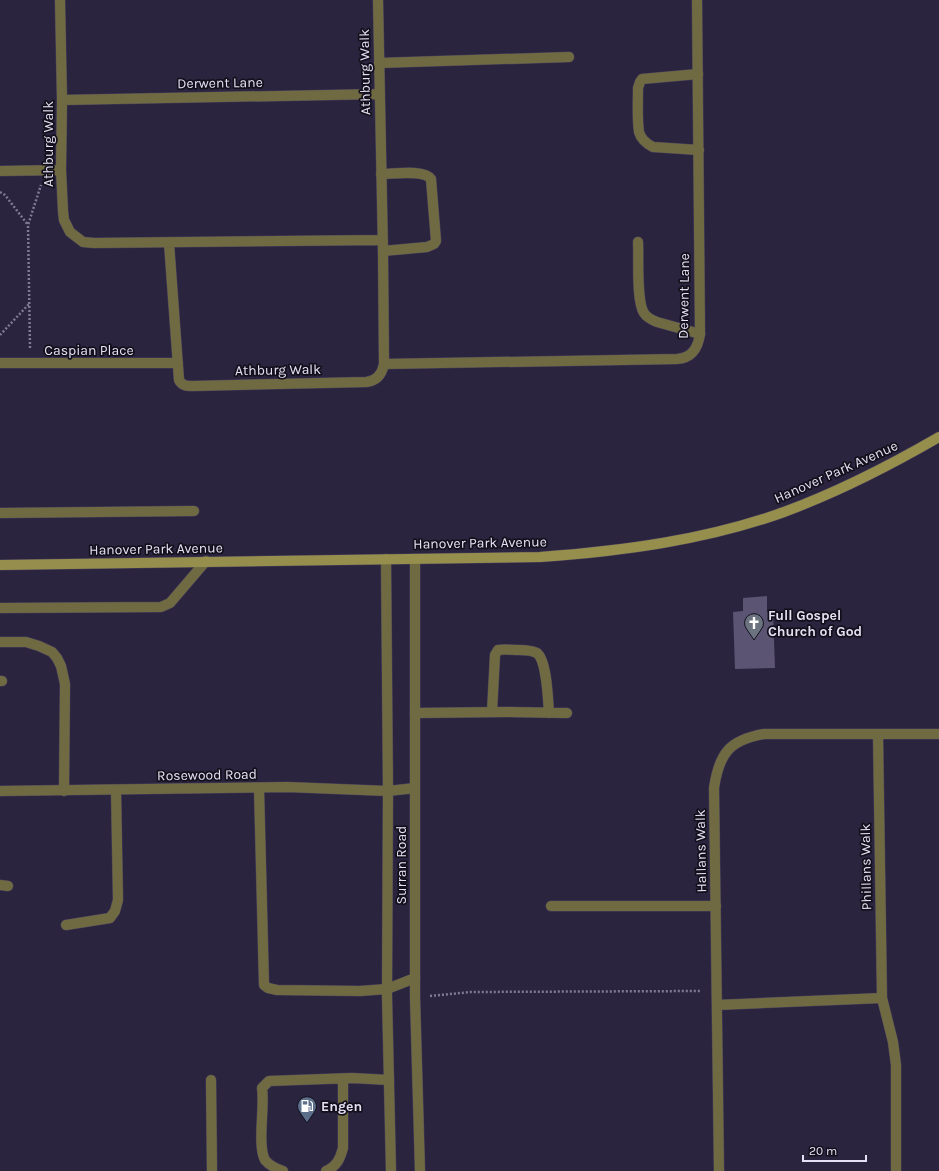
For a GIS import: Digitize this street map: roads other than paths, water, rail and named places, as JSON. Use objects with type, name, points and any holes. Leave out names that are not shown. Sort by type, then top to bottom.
[{"type":"street","name":"Athburg Walk","points":[[60,0],[62,100],[61,170],[64,220],[67,228],[76,237],[83,242],[94,243],[383,240]]},
{"type":"street","name":"Athburg Walk","points":[[169,243],[179,380],[183,385],[371,382],[381,374],[384,364],[378,0]]},
{"type":"street","name":"Derwent Lane","points":[[384,364],[683,359],[690,356],[699,343],[700,334],[697,0]]},
{"type":"street","points":[[379,63],[569,57]]},
{"type":"street","points":[[698,74],[642,79],[638,88],[639,133],[643,140],[648,145],[653,147],[699,150]]},
{"type":"street","name":"Derwent Lane","points":[[62,100],[380,94]]},
{"type":"street","points":[[0,171],[61,170]]},
{"type":"street","points":[[381,174],[422,173],[429,176],[433,182],[436,241],[427,247],[383,251]]},
{"type":"street","points":[[638,242],[640,296],[641,308],[644,314],[657,322],[700,334]]},
{"type":"street","name":"Caspian Place","points":[[0,363],[178,363]]},
{"type":"street","name":"Hanover Park Avenue","points":[[0,565],[534,557],[628,549],[704,534],[770,516],[821,497],[882,469],[939,437]]},
{"type":"street","points":[[0,514],[194,511]]},
{"type":"street","name":"Surran Road","points":[[386,559],[388,791],[387,989],[391,1171]]},
{"type":"street","name":"Surran Road","points":[[415,559],[415,978],[420,1171]]},
{"type":"street","points":[[0,608],[161,607],[170,603],[206,561]]},
{"type":"street","points":[[0,642],[26,642],[39,646],[52,652],[61,666],[65,684],[64,791]]},
{"type":"street","points":[[492,712],[495,655],[498,650],[503,649],[531,650],[538,654],[541,659],[545,675],[549,713]]},
{"type":"street","points":[[415,713],[492,712],[567,714]]},
{"type":"street","name":"Hallans Walk","points":[[720,1171],[714,788],[716,772],[720,760],[728,749],[749,736],[764,734],[939,734]]},
{"type":"street","name":"Phillans Walk","points":[[878,735],[882,998],[893,1042],[896,1065],[896,1171]]},
{"type":"street","name":"Rosewood Road","points":[[0,791],[287,787],[388,791],[415,788]]},
{"type":"street","points":[[259,788],[264,984],[268,988],[277,990],[360,991],[387,989],[415,978]]},
{"type":"street","points":[[66,925],[110,918],[115,911],[118,900],[116,790]]},
{"type":"street","points":[[551,906],[716,906]]},
{"type":"street","points":[[718,1005],[882,998]]},
{"type":"street","points":[[283,1171],[272,1166],[266,1161],[262,1151],[262,1088],[268,1081],[344,1078],[389,1080]]},
{"type":"street","points":[[326,1171],[336,1164],[341,1157],[343,1148],[344,1078]]},
{"type":"street","points":[[211,1080],[212,1171]]},
{"type":"place","name":"Full Gospel Church of God","points":[[754,640]]},
{"type":"place","name":"Engen","points":[[307,1123]]}]
